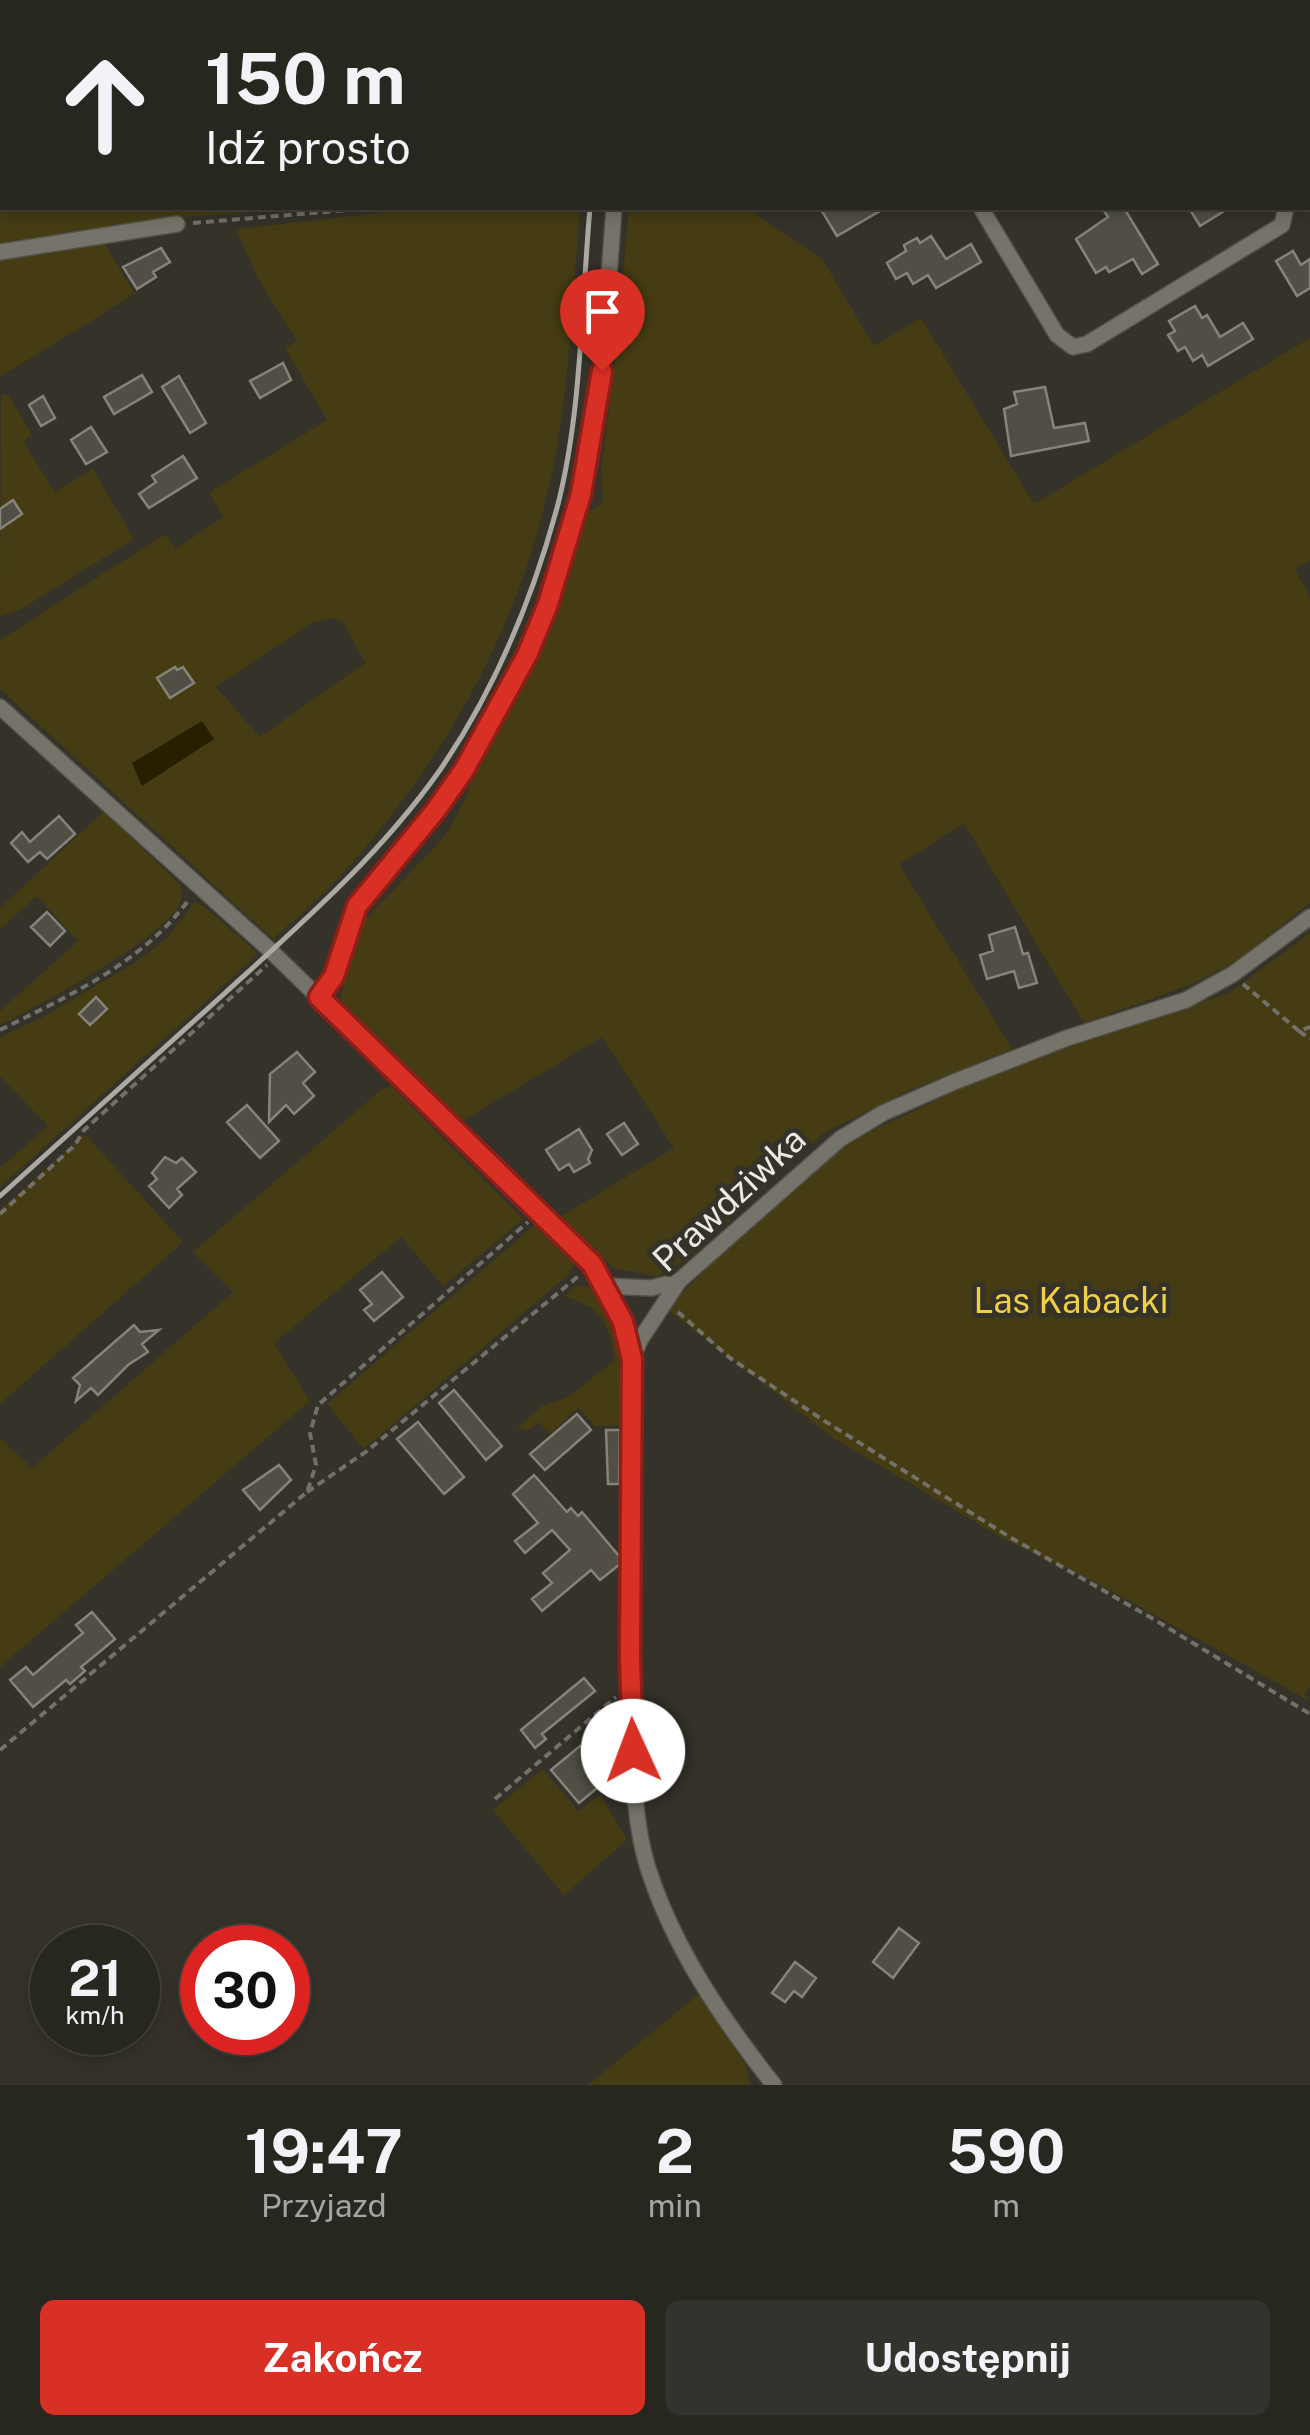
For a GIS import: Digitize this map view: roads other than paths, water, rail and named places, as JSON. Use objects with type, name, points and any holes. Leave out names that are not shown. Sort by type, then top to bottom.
[{"type":"street","points":[[319,997],[334,976],[357,906],[464,770],[502,704],[548,604],[566,550],[590,449],[602,371],[614,210]]},
{"type":"street","points":[[983,210],[1057,334],[1073,347],[1087,344],[1282,225],[1286,210]]},
{"type":"street","points":[[0,252],[177,224]]},
{"type":"street","points":[[0,708],[319,997],[592,1264],[623,1322],[632,1359]]},
{"type":"street","name":"Prawdziwka","points":[[774,2085],[694,1970],[666,1917],[636,1818],[631,1684],[632,1359],[664,1300],[679,1281],[818,1156],[883,1113],[1067,1038],[1186,1000],[1232,974],[1310,918]]},
{"type":"street","points":[[606,1286],[651,1288],[679,1281]]},
{"type":"railway","points":[[0,1196],[339,887],[417,801],[460,740],[509,644],[536,577],[557,508],[576,397],[590,210]]},
{"type":"park label","name":"Las Kabacki","points":[[1071,1300]]}]
